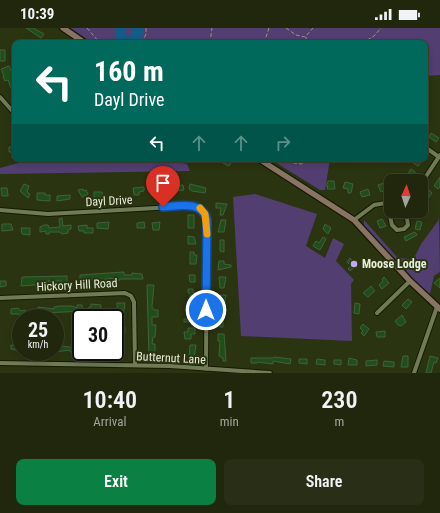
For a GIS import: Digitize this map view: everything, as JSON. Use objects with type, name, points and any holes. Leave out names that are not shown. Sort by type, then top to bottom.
[{"type":"main road","points":[[63,28],[81,40]]},
{"type":"main road","points":[[264,162],[354,220],[410,281],[438,308]]},
{"type":"street","points":[[0,97],[12,111]]},
{"type":"street","points":[[427,174],[439,156],[428,149]]},
{"type":"street","points":[[354,220],[374,205],[384,204]]},
{"type":"street","name":"Dayl Drive","points":[[0,210],[48,214],[192,206],[199,207],[205,214],[207,220],[206,369]]},
{"type":"street","points":[[391,218],[392,225],[397,230],[404,229],[408,225],[407,218]]},
{"type":"street","points":[[377,313],[410,281]]},
{"type":"street","name":"Hickory Hill Road","points":[[0,298],[125,293],[130,296],[134,302],[135,365]]},
{"type":"street","points":[[414,373],[438,308]]},
{"type":"street","name":"Butternut Lane","points":[[0,363],[135,365],[270,373]]},
{"type":"path","points":[[87,28],[97,40]]},
{"type":"path","points":[[143,40],[146,34],[146,28]]},
{"type":"path","points":[[210,40],[212,28]]},
{"type":"path","points":[[265,40],[269,28]]},
{"type":"path","points":[[286,28],[296,35],[305,37]]},
{"type":"path","points":[[305,37],[312,28]]},
{"type":"path","points":[[367,40],[374,36],[381,28]]},
{"type":"path","points":[[292,162],[302,164],[305,162]]},
{"type":"shaded area","points":[[70,28],[440,28],[440,75],[428,76],[428,40],[88,40]]},
{"type":"shaded area","points":[[22,162],[177,162],[187,164],[190,171],[0,174],[0,168]]},
{"type":"shaded area","points":[[275,162],[330,162],[325,190],[320,190]]},
{"type":"shaded area","points":[[255,194],[317,214],[306,246],[325,258],[333,238],[344,244],[336,261],[354,280],[351,284],[352,341],[241,336],[233,197]]},
{"type":"shaded area","points":[[439,217],[440,272],[434,276],[430,294],[419,286],[364,226],[364,220],[397,257],[413,260],[421,244],[438,221]]},
{"type":"water","points":[[115,28],[127,28],[125,32],[128,38],[130,37],[132,28],[144,28],[144,33],[140,40],[116,40]]},
{"type":"building","points":[[26,28],[33,28],[44,34],[41,38]]},
{"type":"building","points":[[0,50],[5,50],[5,61],[0,61]]},
{"type":"building","points":[[9,66],[12,73],[12,88],[8,80],[5,81],[1,69]]},
{"type":"building","points":[[431,133],[439,138],[436,142],[429,137]]},
{"type":"building","points":[[12,146],[12,152],[9,152],[9,147]]},
{"type":"building","points":[[221,162],[232,162],[229,166]]},
{"type":"building","points":[[412,162],[421,162],[418,166]]},
{"type":"building","points":[[411,169],[415,172],[414,174],[408,174]]},
{"type":"building","points":[[440,177],[440,187],[438,189],[434,186]]},
{"type":"building","points":[[328,181],[334,181],[335,189],[327,189],[328,186],[326,186]]},
{"type":"building","points":[[345,182],[353,184],[351,193],[348,193],[348,189],[343,188]]},
{"type":"building","points":[[384,183],[384,191],[381,192],[378,185]]},
{"type":"building","points":[[24,184],[29,186],[27,192],[30,194],[28,198],[20,191]]},
{"type":"building","points":[[190,184],[206,188],[205,193],[192,191],[189,189]]},
{"type":"building","points":[[183,185],[184,190],[174,191],[173,186]]},
{"type":"building","points":[[151,186],[160,186],[160,191],[152,191]]},
{"type":"building","points":[[144,187],[144,191],[139,192],[139,195],[134,195],[133,188]]},
{"type":"building","points":[[1,188],[7,188],[8,196],[2,196]]},
{"type":"building","points":[[83,189],[84,191],[86,190],[88,194],[82,197],[78,190]]},
{"type":"building","points":[[368,189],[370,195],[362,197],[360,192]]},
{"type":"building","points":[[429,190],[432,193],[428,199]]},
{"type":"building","points":[[94,192],[102,192],[103,197],[94,199]]},
{"type":"building","points":[[37,193],[45,193],[45,195],[50,195],[50,201],[37,200]]},
{"type":"building","points":[[70,195],[70,199],[57,201],[57,196]]},
{"type":"building","points":[[216,203],[227,204],[223,215],[220,215],[221,208],[216,208]]},
{"type":"building","points":[[188,215],[194,215],[194,228],[188,228]]},
{"type":"building","points":[[62,218],[63,226],[71,225],[71,229],[68,230],[68,233],[62,234],[60,232],[49,232],[49,234],[46,234],[46,231],[40,232],[40,227],[44,225],[48,225],[49,228],[60,227],[59,219]]},
{"type":"building","points":[[382,219],[386,226],[380,228],[377,221]]},
{"type":"building","points":[[221,220],[226,220],[224,232],[218,232]]},
{"type":"building","points":[[417,221],[422,222],[420,230],[415,229]]},
{"type":"building","points":[[109,222],[108,229],[97,228],[97,223]]},
{"type":"building","points":[[144,222],[145,228],[137,228],[137,223]]},
{"type":"building","points":[[160,222],[159,230],[153,230],[152,223]]},
{"type":"building","points":[[2,224],[11,224],[13,230],[2,231]]},
{"type":"building","points":[[325,224],[331,228],[328,234],[323,229]]},
{"type":"building","points":[[87,225],[87,228],[93,228],[93,233],[84,233],[84,231],[79,231],[78,226]]},
{"type":"building","points":[[21,228],[30,228],[30,235],[22,234]]},
{"type":"building","points":[[415,232],[417,235],[406,241],[404,237]]},
{"type":"building","points":[[188,236],[194,237],[196,244],[188,244]]},
{"type":"building","points":[[323,237],[326,239],[320,250],[313,246],[316,241],[319,243]]},
{"type":"building","points":[[220,240],[224,240],[224,252],[220,251]]},
{"type":"building","points":[[190,252],[194,252],[194,255],[197,255],[196,264],[190,264]]},
{"type":"building","name":"Moose Lodge","points":[[350,258],[357,265],[350,271],[348,269],[351,266],[347,262]]},
{"type":"building","points":[[219,261],[224,261],[224,264],[231,265],[231,267],[218,270]]},
{"type":"building","points":[[124,272],[124,275],[132,275],[132,273],[142,274],[143,279],[120,279],[116,281],[116,278],[105,279],[105,281],[100,281],[97,279],[80,280],[80,275]]},
{"type":"building","points":[[189,275],[195,275],[195,282],[190,282]]},
{"type":"building","points":[[67,276],[67,283],[62,283],[62,281],[48,281],[48,284],[21,286],[22,277]]},
{"type":"building","points":[[219,277],[226,277],[224,288],[220,288]]},
{"type":"building","points":[[384,277],[389,283],[382,289],[379,285],[383,281],[382,279]]},
{"type":"building","points":[[440,278],[440,288],[434,283]]},
{"type":"building","points":[[0,281],[6,281],[6,286],[0,287]]},
{"type":"building","points":[[147,285],[154,285],[152,307],[154,310],[158,310],[158,317],[152,317],[152,325],[156,325],[155,337],[153,337],[152,344],[155,344],[155,355],[149,355]]},
{"type":"building","points":[[371,286],[375,291],[368,297],[363,293]]},
{"type":"building","points":[[188,289],[193,289],[193,292],[196,293],[196,301],[190,301],[190,293],[188,293]]},
{"type":"building","points":[[220,295],[226,295],[224,308],[220,308]]},
{"type":"building","points":[[408,299],[412,302],[406,309],[402,305]]},
{"type":"building","points":[[117,303],[125,303],[124,310],[117,309]]},
{"type":"building","points":[[355,303],[360,304],[359,314],[354,313]]},
{"type":"building","points":[[91,304],[101,305],[101,309],[88,309],[91,307]]},
{"type":"building","points":[[77,305],[82,305],[83,309],[72,309],[72,312],[64,312],[64,309],[54,309],[54,307],[72,306],[77,308]]},
{"type":"building","points":[[38,307],[54,309],[38,309]]},
{"type":"building","points":[[188,311],[196,311],[194,322],[184,322],[184,319],[188,319]]},
{"type":"building","points":[[402,315],[406,322],[401,326],[395,321]]},
{"type":"building","points":[[218,317],[223,317],[223,327],[220,327]]},
{"type":"building","points":[[363,324],[369,329],[364,336],[361,333],[363,331],[360,328]]},
{"type":"building","points":[[188,328],[195,328],[195,334],[191,334],[191,339],[185,339],[184,332],[188,332]]},
{"type":"building","points":[[385,331],[385,337],[377,337],[376,332]]},
{"type":"building","points":[[218,334],[224,334],[226,361],[223,361],[223,358],[219,356],[220,341],[218,341]]},
{"type":"building","points":[[190,345],[196,345],[194,358],[189,358]]},
{"type":"building","points":[[64,346],[72,347],[72,352],[70,352],[70,350],[64,351]]},
{"type":"building","points":[[403,356],[408,356],[408,367],[401,367]]},
{"type":"building","points":[[430,356],[438,358],[436,363],[434,362],[431,373],[426,373]]},
{"type":"building","points":[[274,357],[291,359],[290,364],[273,361],[273,364],[257,362],[251,363],[251,358]]},
{"type":"building","points":[[349,358],[357,360],[357,365],[348,365]]},
{"type":"building","points":[[299,359],[307,359],[307,364],[299,363]]},
{"type":"building","points":[[317,359],[325,360],[325,365],[316,364]]},
{"type":"building","points":[[334,360],[341,360],[341,365],[334,364]]},
{"type":"building","points":[[377,360],[377,365],[366,366],[366,361]]},
{"type":"building","points":[[384,361],[394,362],[394,367],[383,366]]},
{"type":"slow traffic","points":[[200,208],[205,214],[207,220],[207,234]]},
{"type":"place","name":"Moose Lodge","points":[[354,264]]},
{"type":"route","points":[[163,207],[199,207],[205,214],[207,220],[206,310]]}]
